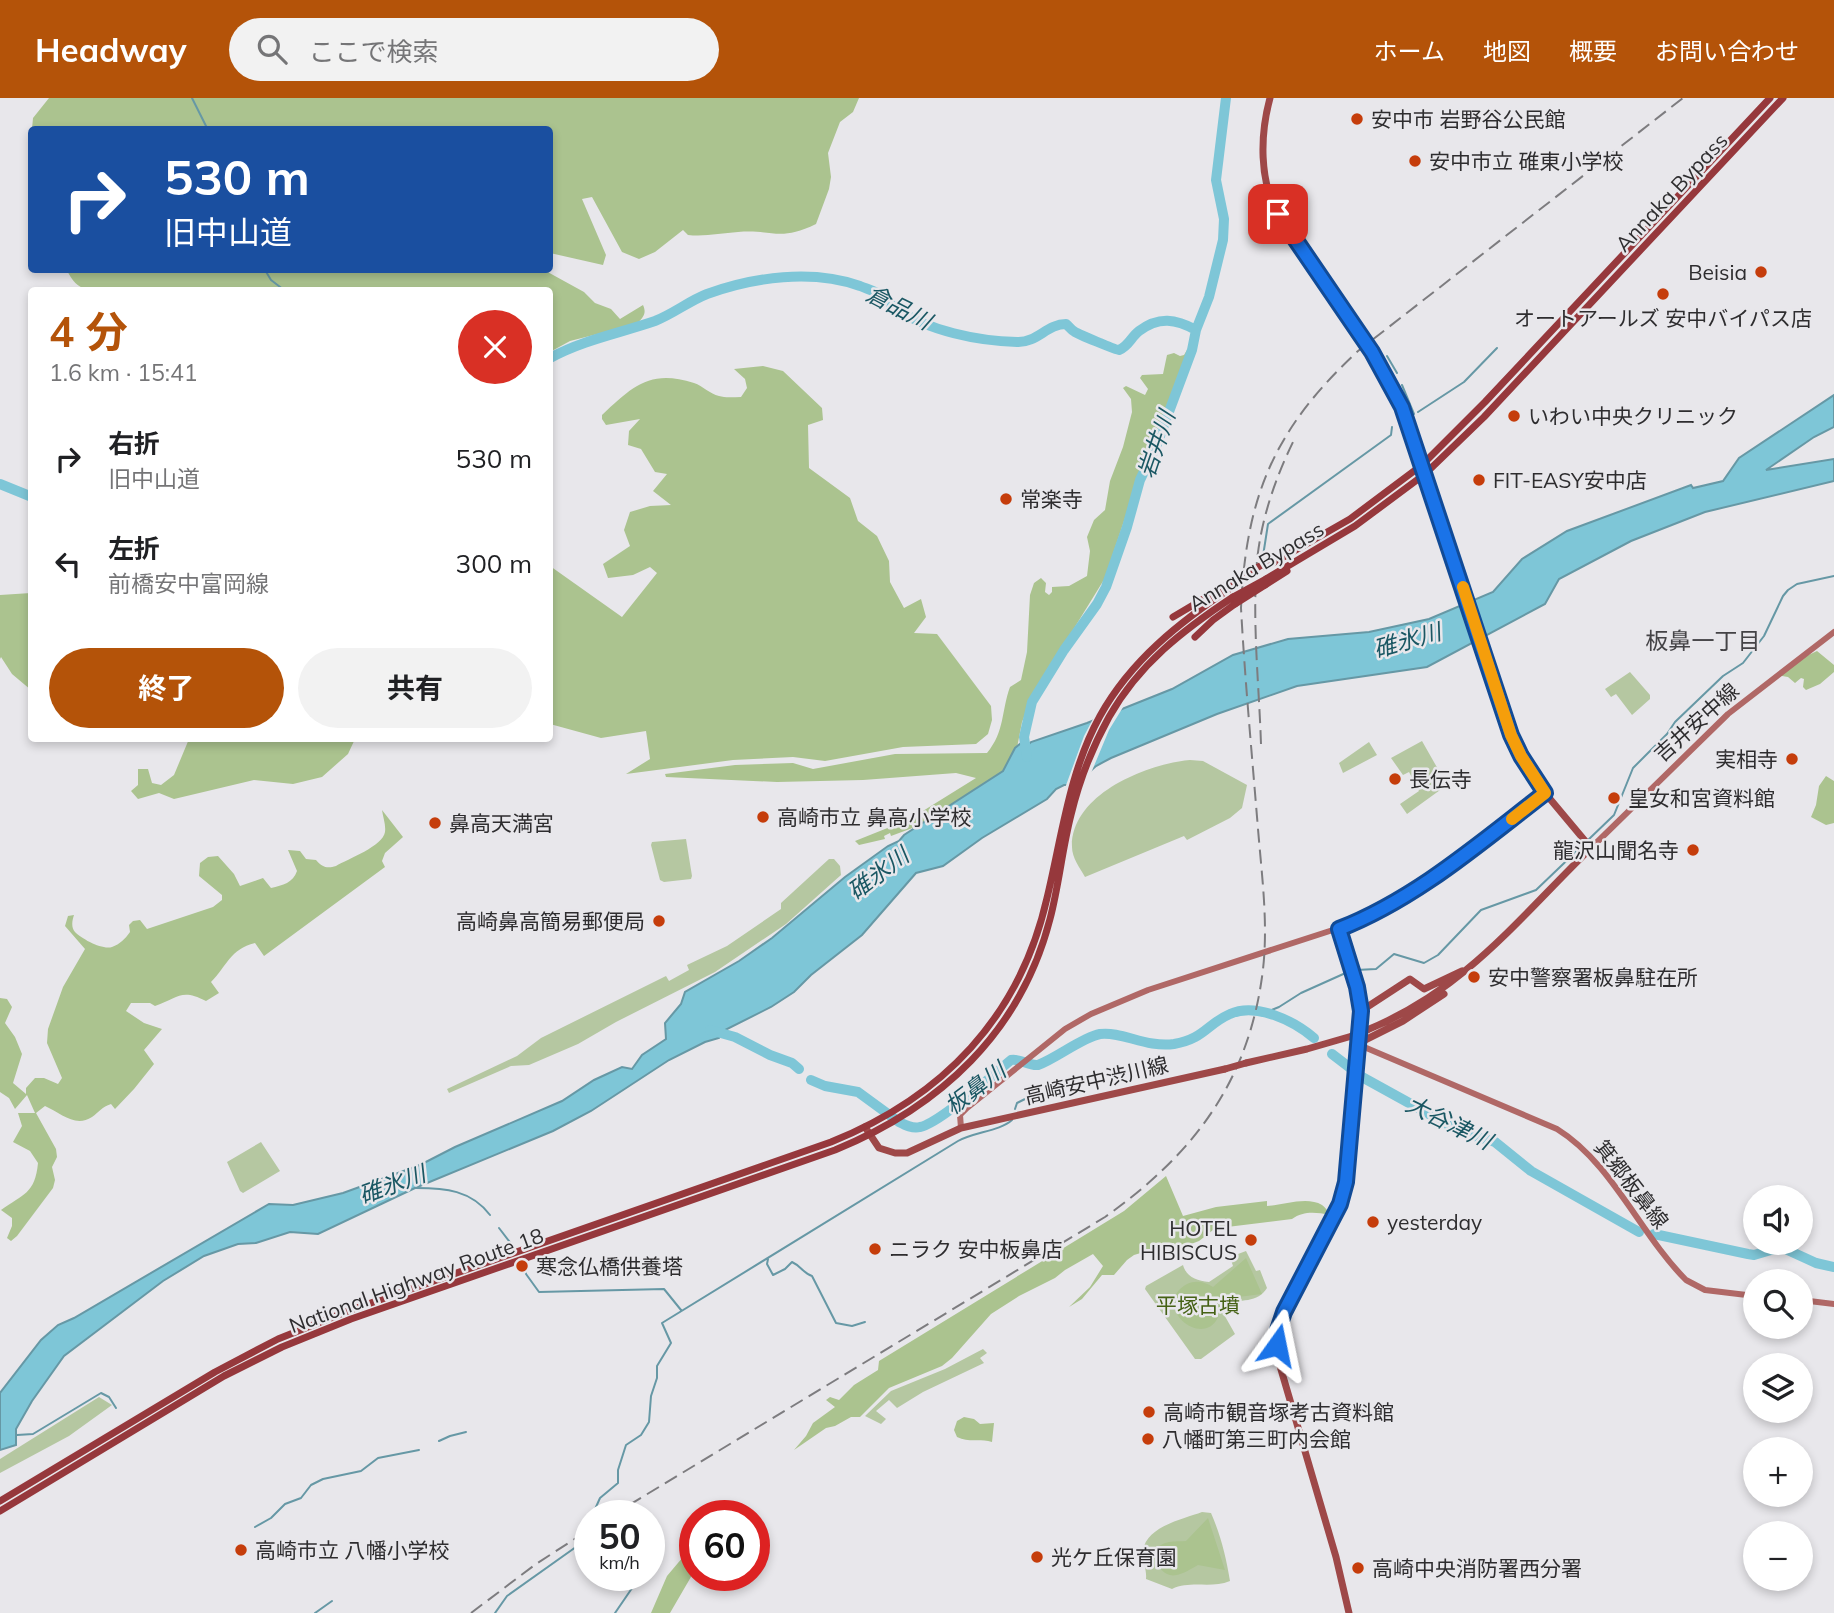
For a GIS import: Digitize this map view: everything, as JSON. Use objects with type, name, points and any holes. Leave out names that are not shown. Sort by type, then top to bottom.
[{"type":"highway","name":"Annaka Bypass","points":[[867,1131],[941,1079],[977,1042],[1017,982],[1039,929],[1073,778],[1100,717],[1128,675],[1163,638],[1232,585],[1350,519],[1423,465],[1770,98]]},
{"type":"highway","name":"Annaka Bypass","points":[[867,1131],[894,1122],[941,1090],[976,1056],[1011,1009],[1025,984],[1049,921],[1070,816],[1088,761],[1109,717],[1142,670],[1177,637],[1355,526],[1425,474],[1484,417],[1783,98]]},
{"type":"highway","points":[[1173,617],[1232,585]]},
{"type":"highway","points":[[1195,637],[1234,601]]},
{"type":"highway","name":"National Highway Route 18","points":[[0,1501],[215,1372],[300,1330],[867,1131]]},
{"type":"highway","name":"National Highway Route 18","points":[[0,1511],[224,1376],[282,1347],[351,1319],[817,1156],[867,1131]]},
{"type":"main road","points":[[1270,98],[1266,114],[1264,176],[1272,203],[1290,234],[1372,352],[1402,407],[1517,749],[1545,793],[1588,844],[1458,983],[1384,1032],[1357,1044]]},
{"type":"main road","name":"吉井安中線","points":[[1588,844],[1719,722],[1834,632]]},
{"type":"main road","points":[[961,1128],[962,1112],[1075,1023],[1126,998],[1339,929],[1369,916],[1417,887],[1545,793]]},
{"type":"main road","points":[[1339,929],[1361,1011],[1344,1194],[1284,1312],[1278,1330],[1277,1345],[1280,1366],[1336,1557],[1349,1613]]},
{"type":"main road","points":[[1361,1011],[1410,979],[1424,989],[1471,967],[1483,957]]},
{"type":"main road","name":"高崎安中渋川線","points":[[867,1131],[879,1148],[902,1153],[922,1147],[961,1128],[1307,1049],[1352,1036],[1416,1006],[1448,986],[1471,967]]},
{"type":"main road","name":"箕郷板鼻線","points":[[1357,1044],[1569,1136],[1586,1151],[1685,1280],[1705,1290],[1743,1295]]},
{"type":"main road","points":[[1813,1301],[1834,1304]]},
{"type":"green space","points":[[49,98],[859,98],[853,112],[840,122],[828,153],[831,177],[829,189],[816,224],[784,234],[732,232],[688,235],[683,230],[655,252],[639,259],[622,252],[592,197],[582,199],[606,255],[603,265],[553,254],[553,126],[32,126],[33,118]]},
{"type":"green space","points":[[69,273],[549,273],[584,292],[595,303],[611,309],[620,319],[643,305],[644,313],[637,324],[570,341],[553,350],[553,287],[81,287]]},
{"type":"green space","points":[[1190,345],[1189,357],[1138,479],[1105,578],[1033,695],[1022,722],[1016,753],[1004,771],[926,823],[891,836],[890,833],[884,836],[885,839],[859,845],[855,841],[910,819],[976,778],[956,773],[863,780],[777,782],[666,777],[665,774],[735,765],[793,763],[813,769],[895,754],[987,753],[1000,729],[1010,687],[1021,680],[1027,652],[1030,595],[1034,583],[1041,578],[1046,583],[1045,592],[1049,595],[1052,587],[1069,586],[1087,576],[1090,551],[1087,537],[1094,520],[1105,510],[1110,481],[1132,412],[1131,399],[1123,388],[1126,386],[1145,395],[1148,389],[1140,378],[1142,375],[1163,374],[1167,355],[1184,355]]},
{"type":"green space","points":[[763,366],[783,371],[822,408],[823,420],[808,425],[809,468],[850,498],[858,521],[877,536],[889,561],[890,582],[904,608],[921,599],[926,617],[914,633],[937,634],[991,706],[992,720],[988,734],[976,744],[903,747],[825,761],[793,757],[733,760],[626,774],[650,759],[646,731],[601,738],[553,725],[553,568],[622,617],[657,573],[650,567],[633,575],[608,578],[603,564],[630,546],[624,530],[630,512],[650,506],[671,505],[653,491],[667,474],[655,472],[641,449],[628,445],[629,431],[640,419],[606,425],[602,415],[633,388],[654,379],[679,379],[697,384],[719,396],[741,397],[747,388],[745,379],[734,369]]},
{"type":"green space","points":[[28,593],[28,687],[12,674],[1,657],[0,659],[0,595]]},
{"type":"green space","points":[[1817,651],[1834,665],[1834,672],[1820,684],[1806,690],[1803,687],[1804,679],[1801,678],[1795,683],[1782,676],[1796,661]]},
{"type":"green space","points":[[1630,672],[1650,695],[1650,699],[1632,715],[1616,694],[1611,697],[1605,689]]},
{"type":"green space","points":[[1422,741],[1447,785],[1407,814],[1400,804],[1419,791],[1409,772],[1403,775],[1391,758]]},
{"type":"green space","points":[[187,742],[354,742],[348,754],[322,777],[293,784],[254,780],[174,799],[159,793],[138,799],[131,791],[138,785],[138,769],[148,769],[152,783],[161,785],[174,775]]},
{"type":"green space","points":[[1369,742],[1377,755],[1343,773],[1339,763]]},
{"type":"green space","points":[[1190,760],[1203,761],[1247,785],[1242,808],[1230,818],[1187,840],[1184,836],[1085,877],[1072,851],[1075,828],[1084,812],[1114,785],[1134,775]]},
{"type":"green space","points":[[1826,776],[1834,781],[1834,823],[1826,825],[1811,817],[1819,786]]},
{"type":"green space","points":[[382,810],[403,837],[385,853],[382,861],[385,867],[264,956],[255,943],[240,949],[211,982],[219,993],[206,1001],[185,995],[155,1006],[150,1003],[131,1003],[126,1011],[144,1023],[162,1029],[144,1050],[154,1064],[115,1109],[111,1104],[92,1117],[80,1121],[45,1106],[36,1113],[56,1149],[57,1157],[52,1167],[55,1180],[53,1188],[17,1236],[11,1241],[7,1238],[12,1218],[1,1210],[31,1187],[38,1163],[30,1151],[13,1142],[22,1126],[18,1113],[35,1113],[27,1095],[15,1109],[9,1098],[0,1092],[0,998],[7,999],[12,1007],[5,1023],[22,1054],[13,1083],[26,1094],[26,1088],[35,1078],[44,1078],[58,1084],[62,1078],[47,1043],[48,1029],[63,987],[85,949],[65,926],[68,916],[74,915],[73,928],[82,938],[108,948],[112,947],[128,935],[129,925],[133,921],[140,920],[147,929],[213,907],[222,900],[222,895],[199,876],[200,863],[208,857],[218,856],[234,874],[240,886],[263,878],[271,888],[275,887],[290,881],[297,871],[288,850],[300,851],[306,859],[316,860],[323,866],[330,867],[372,847],[385,832]]},
{"type":"green space","points":[[686,839],[691,879],[664,882],[660,880],[652,842]]},
{"type":"green space","points":[[829,859],[834,859],[840,866],[841,875],[786,924],[715,972],[578,1044],[529,1065],[511,1066],[449,1093],[447,1089],[517,1056],[541,1038],[666,976],[669,981],[689,970],[687,965],[727,946],[781,909],[781,903]]},
{"type":"green space","points":[[261,1142],[280,1171],[243,1193],[227,1162]]},
{"type":"green space","points":[[1166,1176],[1183,1216],[1216,1207],[1267,1201],[1267,1206],[1302,1201],[1316,1202],[1331,1213],[1305,1213],[1292,1219],[1219,1228],[1199,1241],[1178,1249],[1174,1243],[1134,1255],[1114,1275],[1102,1275],[1082,1299],[1069,1307],[1090,1287],[1103,1266],[1093,1254],[991,1314],[942,1366],[889,1388],[860,1417],[851,1417],[826,1428],[794,1450],[813,1423],[835,1407],[826,1400],[830,1397],[839,1400],[854,1385],[878,1370],[879,1361],[1124,1211]]},
{"type":"green space","points":[[1246,1251],[1256,1271],[1260,1270],[1267,1288],[1254,1298],[1224,1302],[1222,1311],[1235,1334],[1201,1359],[1195,1359],[1145,1289],[1146,1286],[1183,1265],[1192,1277],[1209,1282],[1233,1266],[1230,1257]]},
{"type":"green space","name":"平塚古墳","points":[[1246,1258],[1262,1294],[1222,1299],[1218,1318],[1209,1327],[1198,1329],[1178,1316],[1174,1305],[1176,1294],[1187,1284],[1200,1282],[1213,1287]]},
{"type":"green space","points":[[983,1349],[987,1353],[980,1358],[984,1363],[923,1392],[897,1408],[889,1400],[876,1411],[886,1419],[881,1424],[865,1416],[891,1391],[945,1369]]},
{"type":"green space","points":[[99,1397],[112,1405],[69,1436],[0,1473],[0,1459]]},
{"type":"green space","points":[[964,1417],[974,1419],[980,1424],[994,1423],[992,1442],[957,1437],[954,1430],[957,1421]]},
{"type":"green space","points":[[1202,1512],[1211,1513],[1215,1522],[1230,1581],[1172,1589],[1146,1579],[1143,1551],[1151,1535],[1167,1525]]},
{"type":"green space","points":[[1208,1518],[1225,1570],[1198,1565],[1176,1575],[1165,1573],[1152,1553],[1163,1544],[1186,1541]]},
{"type":"green space","points":[[679,1562],[679,1591],[683,1591],[670,1613],[651,1613],[661,1591],[665,1591],[667,1576]]},
{"type":"water","name":"碓氷川","points":[[1834,395],[1834,427],[1814,437],[1766,470],[1834,459],[1834,481],[1705,512],[1631,541],[1559,579],[1545,604],[1427,667],[1297,686],[1217,714],[1111,758],[1096,766],[1075,785],[1064,785],[1056,789],[1047,799],[982,838],[943,866],[916,873],[862,935],[811,975],[794,992],[723,1031],[719,1038],[669,1060],[591,1111],[553,1131],[415,1188],[318,1234],[290,1232],[256,1243],[238,1244],[204,1256],[163,1281],[64,1356],[16,1429],[16,1445],[0,1450],[0,1393],[41,1340],[58,1325],[269,1204],[293,1205],[343,1193],[420,1165],[562,1101],[594,1080],[622,1067],[632,1069],[642,1055],[666,1039],[665,1023],[681,1004],[685,992],[739,961],[888,846],[1003,771],[1015,748],[1021,743],[1024,749],[1031,742],[1172,689],[1233,655],[1288,639],[1369,632],[1429,619],[1493,592],[1522,559],[1567,531],[1691,485],[1693,488],[1723,481],[1739,458]]},
{"type":"pier","points":[[1125,704],[1109,730],[1089,778],[1077,788],[1065,788],[1094,717]]},
{"type":"waterway","points":[[192,98],[206,126]]},
{"type":"waterway","name":"岩井川","points":[[1027,757],[1024,737],[1032,702],[1106,587],[1140,480],[1157,444],[1209,297],[1223,240],[1224,219],[1216,180],[1226,98]]},
{"type":"waterway","points":[[267,273],[280,287]]},
{"type":"waterway","name":"倉品川","points":[[553,357],[588,342],[655,321],[707,294],[744,283],[783,277],[822,278],[860,286],[882,295],[895,308],[922,323],[986,340],[1024,342],[1053,327],[1066,324],[1078,333],[1119,350],[1146,326],[1161,321],[1181,323],[1196,330]]},
{"type":"waterway","points":[[1418,412],[1464,382],[1497,348]]},
{"type":"waterway","points":[[1387,356],[1397,373]]},
{"type":"waterway","points":[[1402,385],[1414,414]]},
{"type":"waterway","points":[[1263,556],[1268,524],[1391,435],[1392,427]]},
{"type":"waterway","name":"倉品川","points":[[0,484],[28,495]]},
{"type":"waterway","points":[[1587,841],[1614,815],[1633,768],[1667,734],[1675,722],[1723,676],[1743,663],[1764,636],[1788,590],[1797,584],[1834,576]]},
{"type":"waterway","points":[[1356,970],[1376,969],[1394,954],[1424,963],[1438,955],[1481,910],[1536,890],[1583,845]]},
{"type":"waterway","points":[[1264,1013],[1350,971]]},
{"type":"waterway","name":"板鼻川","points":[[811,1080],[825,1086],[858,1092],[899,1122],[917,1127],[929,1124],[953,1108],[1011,1060],[1038,1065],[1100,1034],[1117,1035],[1154,1044],[1174,1044],[1192,1039],[1230,1014],[1251,1010],[1274,1015],[1296,1025],[1314,1038]]},
{"type":"waterway","name":"板鼻川","points":[[710,1030],[735,1037],[792,1063],[799,1069]]},
{"type":"waterway","name":"大谷津川","points":[[1332,1054],[1362,1077],[1449,1125],[1495,1142],[1531,1171],[1639,1232]]},
{"type":"waterway","points":[[1015,1109],[1017,1103],[1025,1099],[1053,1094]]},
{"type":"waterway","points":[[599,1500],[618,1483],[618,1470],[626,1445],[641,1435],[649,1422],[657,1366],[671,1343],[662,1323],[958,1141],[1001,1127],[1012,1120]]},
{"type":"waterway","name":"碓氷川","points":[[416,1188],[466,1195],[490,1215]]},
{"type":"waterway","points":[[499,1228],[512,1245]]},
{"type":"waterway","name":"板鼻川","points":[[1654,1234],[1754,1255],[1781,1247],[1816,1263],[1834,1267]]},
{"type":"waterway","points":[[768,1259],[767,1264],[773,1275],[792,1262],[812,1276],[836,1323],[852,1326],[865,1322]]},
{"type":"waterway","points":[[525,1266],[526,1274],[539,1292],[664,1289],[681,1310]]},
{"type":"waterway","points":[[17,1435],[33,1434],[101,1393],[109,1397],[116,1408]]},
{"type":"waterway","points":[[439,1441],[466,1432]]},
{"type":"waterway","points":[[255,1527],[271,1518],[285,1504],[301,1498],[311,1485],[323,1479],[361,1471],[378,1458],[419,1450]]},
{"type":"waterway","points":[[495,1613],[507,1596],[574,1548]]},
{"type":"waterway","points":[[615,1613],[630,1591]]},
{"type":"waterway","points":[[315,1613],[332,1601]]},
{"type":"railway","points":[[637,1500],[1105,1217],[1164,1169],[1189,1143],[1210,1115],[1243,1051],[1254,1016],[1264,959],[1264,903],[1241,608],[1250,531],[1258,497],[1270,466],[1305,408],[1358,351],[1683,98]]},
{"type":"railway","points":[[1261,744],[1256,629],[1257,561],[1270,500],[1293,442]]},
{"type":"railway","points":[[471,1613],[574,1539]]},
{"type":"slow traffic","points":[[1463,587],[1511,735],[1545,793],[1512,819]]},
{"type":"place","name":"安中市 岩野谷公民館","points":[[1357,119]]},
{"type":"place","name":"安中市立 碓東小学校","points":[[1415,161]]},
{"type":"place","name":"Beisia","points":[[1761,272]]},
{"type":"place","name":"オートアールズ 安中バイパス店","points":[[1663,294]]},
{"type":"place","name":"いわい中央クリニック","points":[[1514,416]]},
{"type":"place","name":"FIT-EASY安中店","points":[[1479,480]]},
{"type":"place","name":"常楽寺","points":[[1006,499]]},
{"type":"place","name":"実相寺","points":[[1792,759]]},
{"type":"place","name":"長伝寺","points":[[1395,779]]},
{"type":"place","name":"皇女和宮資料館","points":[[1614,798]]},
{"type":"place","name":"高崎市立 鼻高小学校","points":[[763,817]]},
{"type":"place","name":"鼻高天満宮","points":[[435,823]]},
{"type":"place","name":"龍沢山聞名寺","points":[[1693,850]]},
{"type":"place","name":"高崎鼻高簡易郵便局","points":[[659,921]]},
{"type":"place","name":"安中警察署板鼻駐在所","points":[[1474,977]]},
{"type":"place","name":"yesterday","points":[[1373,1222]]},
{"type":"place","name":"HOTEL HIBISCUS","points":[[1251,1240]]},
{"type":"place","name":"ニラク 安中板鼻店","points":[[875,1249]]},
{"type":"place","name":"寒念仏橋供養塔","points":[[522,1266]]},
{"type":"place","name":"高崎市観音塚考古資料館","points":[[1149,1412]]},
{"type":"place","name":"八幡町第三町内会館","points":[[1148,1439]]},
{"type":"place","name":"高崎市立 八幡小学校","points":[[241,1550]]},
{"type":"place","name":"光ケ丘保育園","points":[[1037,1557]]},
{"type":"place","name":"高崎中央消防署西分署","points":[[1358,1568]]},
{"type":"district","name":"板鼻一丁目","points":[[1703,640]]},
{"type":"route","points":[[1277,1345],[1280,1320],[1340,1204],[1346,1182],[1361,1011],[1357,987],[1339,929],[1388,906],[1417,887],[1545,793],[1511,735],[1402,407],[1372,352],[1278,214]]}]
